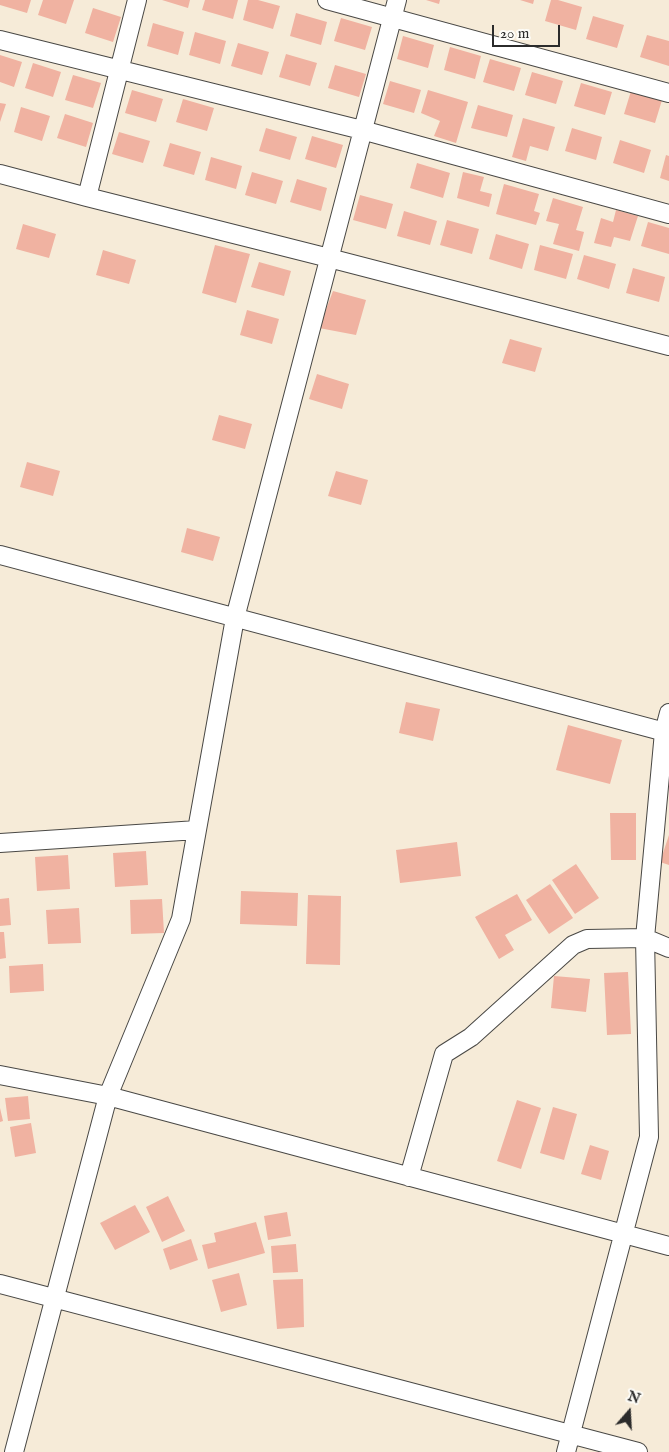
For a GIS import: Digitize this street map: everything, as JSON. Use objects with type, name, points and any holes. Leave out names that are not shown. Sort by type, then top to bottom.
[{"type":"street","points":[[87,197],[137,0]]},
{"type":"street","points":[[327,0],[669,93]]},
{"type":"street","points":[[14,1452],[108,1096],[181,919],[235,618],[396,0]]},
{"type":"street","points":[[0,40],[362,130],[669,214]]},
{"type":"street","points":[[0,174],[669,346]]},
{"type":"street","points":[[0,555],[666,732]]},
{"type":"street","points":[[566,1452],[649,1138],[645,938],[669,713]]},
{"type":"street","points":[[0,842],[196,830]]},
{"type":"street","points":[[409,1177],[444,1054],[471,1037],[573,945],[587,940],[645,938],[669,948]]},
{"type":"street","points":[[0,1076],[108,1096],[669,1246]]},
{"type":"street","points":[[0,1284],[638,1452]]},
{"type":"building","points":[[0,0],[31,0],[27,13],[0,5]]},
{"type":"building","points":[[43,0],[74,0],[66,24],[38,15]]},
{"type":"building","points":[[162,0],[190,0],[188,8]]},
{"type":"building","points":[[205,0],[238,0],[233,19],[202,10]]},
{"type":"building","points":[[248,0],[258,0],[280,6],[273,29],[243,20]]},
{"type":"building","points":[[426,0],[440,0],[439,4]]},
{"type":"building","points":[[520,0],[534,0],[533,4]]},
{"type":"building","points":[[551,0],[558,0],[582,7],[576,30],[545,21]]},
{"type":"building","points":[[93,8],[121,17],[113,42],[85,33]]},
{"type":"building","points":[[296,13],[327,22],[321,45],[290,36]]},
{"type":"building","points":[[593,16],[624,25],[617,48],[586,39]]},
{"type":"building","points":[[341,18],[372,27],[365,50],[334,41]]},
{"type":"building","points":[[153,23],[184,32],[178,55],[147,46]]},
{"type":"building","points":[[195,32],[226,41],[220,64],[189,55]]},
{"type":"building","points":[[647,35],[669,41],[669,66],[640,57]]},
{"type":"building","points":[[403,36],[434,45],[428,68],[397,59]]},
{"type":"building","points":[[238,43],[269,52],[262,75],[231,66]]},
{"type":"building","points":[[450,47],[481,56],[475,79],[444,70]]},
{"type":"building","points":[[286,54],[317,63],[310,86],[279,77]]},
{"type":"building","points":[[0,55],[22,62],[14,87],[0,82]]},
{"type":"building","points":[[490,59],[521,68],[514,91],[483,82]]},
{"type":"building","points":[[33,63],[61,72],[53,97],[25,88]]},
{"type":"building","points":[[335,65],[366,74],[359,97],[328,88]]},
{"type":"building","points":[[532,72],[563,81],[556,104],[525,95]]},
{"type":"building","points":[[73,75],[101,83],[93,108],[65,100]]},
{"type":"building","points":[[390,81],[421,90],[414,113],[383,104]]},
{"type":"building","points":[[581,83],[612,92],[605,115],[574,106]]},
{"type":"building","points":[[132,90],[163,99],[156,122],[125,113]]},
{"type":"building","points":[[428,90],[468,102],[456,143],[434,136],[440,121],[421,113]]},
{"type":"building","points":[[631,91],[662,100],[655,123],[624,114]]},
{"type":"building","points":[[183,99],[214,108],[207,131],[176,122]]},
{"type":"building","points":[[0,103],[6,104],[0,122]]},
{"type":"building","points":[[478,105],[513,115],[507,137],[471,128]]},
{"type":"building","points":[[21,107],[50,116],[42,141],[14,132]]},
{"type":"building","points":[[65,114],[93,123],[86,147],[57,138]]},
{"type":"building","points":[[523,118],[555,127],[548,151],[530,146],[526,161],[512,157]]},
{"type":"building","points":[[266,128],[297,137],[290,160],[259,151]]},
{"type":"building","points":[[572,128],[602,137],[596,160],[565,151]]},
{"type":"building","points":[[119,132],[150,141],[143,163],[112,154]]},
{"type":"building","points":[[312,136],[343,145],[336,168],[305,159]]},
{"type":"building","points":[[620,140],[651,150],[644,173],[613,163]]},
{"type":"building","points":[[170,143],[201,152],[194,175],[163,166]]},
{"type":"building","points":[[666,155],[669,156],[669,181],[660,178]]},
{"type":"building","points":[[211,157],[242,166],[236,189],[205,180]]},
{"type":"building","points":[[417,163],[450,173],[443,198],[410,188]]},
{"type":"building","points":[[252,172],[283,181],[276,204],[245,195]]},
{"type":"building","points":[[463,172],[484,177],[480,191],[492,194],[489,207],[457,198]]},
{"type":"building","points":[[297,179],[327,188],[321,211],[290,202]]},
{"type":"building","points":[[504,184],[539,194],[534,211],[540,213],[536,225],[496,214]]},
{"type":"building","points":[[360,195],[393,204],[386,229],[353,220]]},
{"type":"building","points":[[553,198],[583,207],[576,230],[584,232],[579,251],[553,244],[559,224],[546,221]]},
{"type":"building","points":[[616,210],[638,216],[630,241],[614,237],[611,247],[594,243],[601,218],[613,222]]},
{"type":"building","points":[[404,211],[437,221],[430,245],[397,236]]},
{"type":"building","points":[[447,220],[479,229],[472,254],[440,245]]},
{"type":"building","points":[[648,222],[669,228],[669,254],[641,246]]},
{"type":"building","points":[[23,224],[56,234],[49,258],[16,249]]},
{"type":"building","points":[[496,234],[529,244],[522,269],[489,259]]},
{"type":"building","points":[[215,245],[250,254],[236,303],[202,293]]},
{"type":"building","points":[[540,245],[573,254],[566,279],[534,270]]},
{"type":"building","points":[[103,250],[136,260],[129,284],[96,275]]},
{"type":"building","points":[[584,255],[616,264],[609,289],[577,279]]},
{"type":"building","points":[[259,262],[291,271],[284,296],[251,287]]},
{"type":"building","points":[[633,268],[665,277],[659,302],[626,293]]},
{"type":"building","points":[[333,291],[366,300],[356,335],[319,328]]},
{"type":"building","points":[[247,310],[279,319],[272,344],[240,335]]},
{"type":"building","points":[[510,339],[542,348],[535,372],[502,363]]},
{"type":"building","points":[[317,374],[349,384],[342,409],[309,399]]},
{"type":"building","points":[[219,415],[252,424],[245,449],[212,440]]},
{"type":"building","points":[[27,462],[60,471],[53,496],[20,487]]},
{"type":"building","points":[[336,471],[368,480],[361,505],[328,496]]},
{"type":"building","points":[[187,528],[220,537],[213,561],[181,552]]},
{"type":"building","points":[[406,702],[440,709],[433,741],[399,733]]},
{"type":"building","points":[[568,725],[622,740],[610,784],[556,770]]},
{"type":"building","points":[[610,813],[636,813],[636,860],[611,860]]},
{"type":"building","points":[[669,835],[669,865],[660,862]]},
{"type":"building","points":[[457,842],[461,876],[400,883],[396,850]]},
{"type":"building","points":[[146,851],[148,885],[115,887],[113,853]]},
{"type":"building","points":[[68,855],[70,889],[37,891],[35,857]]},
{"type":"building","points":[[576,864],[599,898],[575,914],[552,880]]},
{"type":"building","points":[[550,884],[573,918],[549,934],[526,900]]},
{"type":"building","points":[[241,891],[298,893],[297,926],[240,924]]},
{"type":"building","points":[[517,894],[532,920],[505,935],[514,950],[499,959],[475,917]]},
{"type":"building","points":[[308,895],[341,896],[340,965],[306,964]]},
{"type":"building","points":[[9,898],[11,925],[0,926],[0,899]]},
{"type":"building","points":[[162,899],[164,933],[131,934],[130,900]]},
{"type":"building","points":[[79,908],[81,943],[48,944],[46,910]]},
{"type":"building","points":[[0,932],[4,932],[6,958],[0,959]]},
{"type":"building","points":[[43,964],[44,991],[10,993],[9,966]]},
{"type":"building","points":[[628,972],[631,1034],[607,1035],[604,973]]},
{"type":"building","points":[[554,976],[590,979],[586,1012],[551,1008]]},
{"type":"building","points":[[28,1096],[30,1119],[8,1121],[5,1098]]},
{"type":"building","points":[[517,1100],[541,1108],[521,1169],[497,1161]]},
{"type":"building","points":[[553,1107],[577,1114],[564,1160],[540,1153]]},
{"type":"building","points":[[0,1108],[3,1121],[0,1122]]},
{"type":"building","points":[[31,1123],[36,1153],[15,1157],[10,1127]]},
{"type":"building","points":[[590,1145],[609,1151],[601,1180],[581,1174]]},
{"type":"building","points":[[168,1196],[185,1231],[162,1242],[146,1207]]},
{"type":"building","points":[[135,1205],[150,1232],[115,1250],[100,1223]]},
{"type":"building","points":[[287,1212],[291,1236],[268,1240],[264,1216]]},
{"type":"building","points":[[256,1222],[265,1253],[208,1269],[202,1245],[216,1242],[214,1233]]},
{"type":"building","points":[[191,1239],[198,1260],[170,1270],[163,1249]]},
{"type":"building","points":[[296,1244],[298,1272],[273,1273],[271,1246]]},
{"type":"building","points":[[239,1273],[247,1305],[221,1312],[212,1280]]},
{"type":"building","points":[[303,1279],[304,1327],[277,1329],[273,1280]]}]
